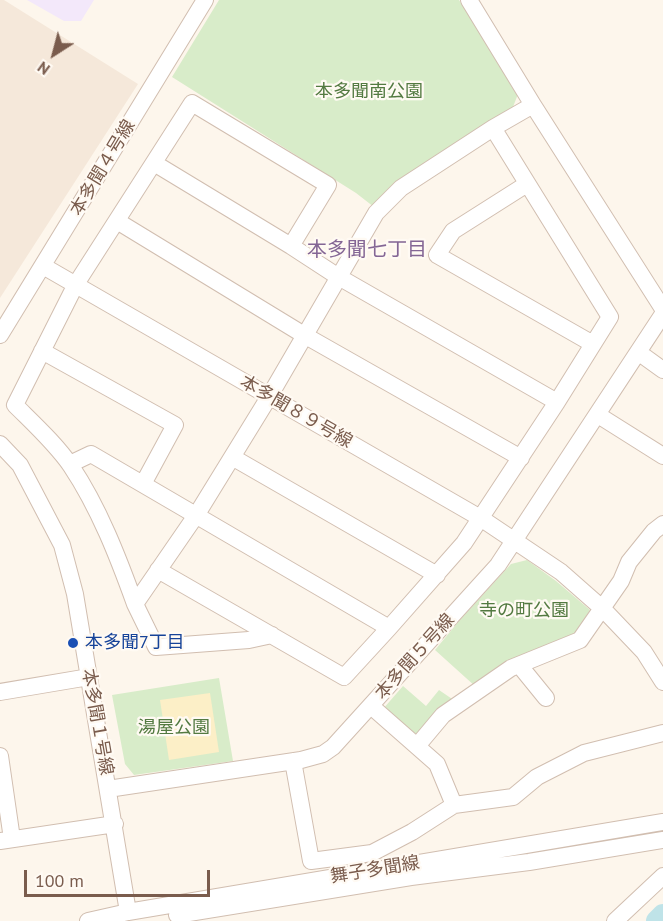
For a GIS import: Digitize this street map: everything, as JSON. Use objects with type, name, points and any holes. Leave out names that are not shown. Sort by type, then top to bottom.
[{"type":"street","name":"本多聞４号線","points":[[0,335],[205,0]]},
{"type":"street","points":[[469,0],[663,312]]},
{"type":"street","points":[[272,635],[249,640],[156,647],[135,604],[99,515],[70,464],[15,405],[76,284],[192,103],[328,185],[291,246]]},
{"type":"street","points":[[135,604],[197,514],[232,457],[375,213],[401,188],[493,128],[533,105]]},
{"type":"street","points":[[158,570],[344,676],[464,543],[558,402],[610,317],[493,128]]},
{"type":"street","points":[[154,164],[337,276],[558,402]]},
{"type":"street","points":[[528,184],[453,231],[437,255],[593,344]]},
{"type":"street","points":[[117,221],[304,335],[521,458]]},
{"type":"street","name":"本多聞８９号線","points":[[44,266],[482,519],[515,541],[561,572],[603,609],[644,652],[663,682]]},
{"type":"street","name":"本多聞５号線","points":[[108,789],[293,761],[323,754],[333,747],[498,565],[598,415],[663,312]]},
{"type":"street","points":[[42,351],[175,425],[143,484]]},
{"type":"street","points":[[638,352],[663,370]]},
{"type":"street","points":[[598,415],[663,456]]},
{"type":"street","name":"本多聞１号線","points":[[0,444],[20,465],[62,545],[75,594],[115,824],[139,918]]},
{"type":"street","points":[[70,464],[91,454],[389,628]]},
{"type":"street","points":[[232,457],[437,574]]},
{"type":"street","points":[[417,746],[443,715],[511,668],[580,640],[621,581],[629,562],[654,531],[663,524]]},
{"type":"street","points":[[520,666],[546,698]]},
{"type":"street","points":[[0,692],[89,677]]},
{"type":"street","points":[[371,706],[437,764],[454,805]]},
{"type":"street","points":[[293,761],[310,861],[372,853],[412,832],[454,805],[513,797],[537,777],[584,753],[663,733]]},
{"type":"street","points":[[0,756],[6,840],[115,824]]},
{"type":"street","name":"舞子多聞線","points":[[139,918],[663,822]]},
{"type":"street","name":"舞子多聞線","points":[[88,921],[139,918],[548,859],[663,840]]},
{"type":"street","points":[[615,921],[663,876]]},
{"type":"shaded area","points":[[0,0],[4,0],[138,84],[0,298]]},
{"type":"shaded area","points":[[27,0],[94,0],[81,21],[64,21]]},
{"type":"green space","name":"本多聞南公園","points":[[219,0],[459,0],[518,94],[513,107],[389,190],[374,207],[356,193],[172,77]]},
{"type":"green space","name":"寺の町公園","points":[[527,560],[590,610],[571,641],[476,687],[435,650],[511,564]]},
{"type":"green space","name":"湯屋公園","points":[[219,678],[233,761],[134,775],[125,764],[112,695]]},
{"type":"green space","points":[[403,686],[426,706],[439,690],[458,703],[419,739],[383,709]]},
{"type":"sand","points":[[210,693],[219,752],[169,760],[160,700]]},
{"type":"waterway","points":[[657,921],[663,915]]},
{"type":"place","name":"本多聞7丁目","points":[[73,643]]},
{"type":"district","name":"本多聞七丁目","points":[[367,250]]}]
